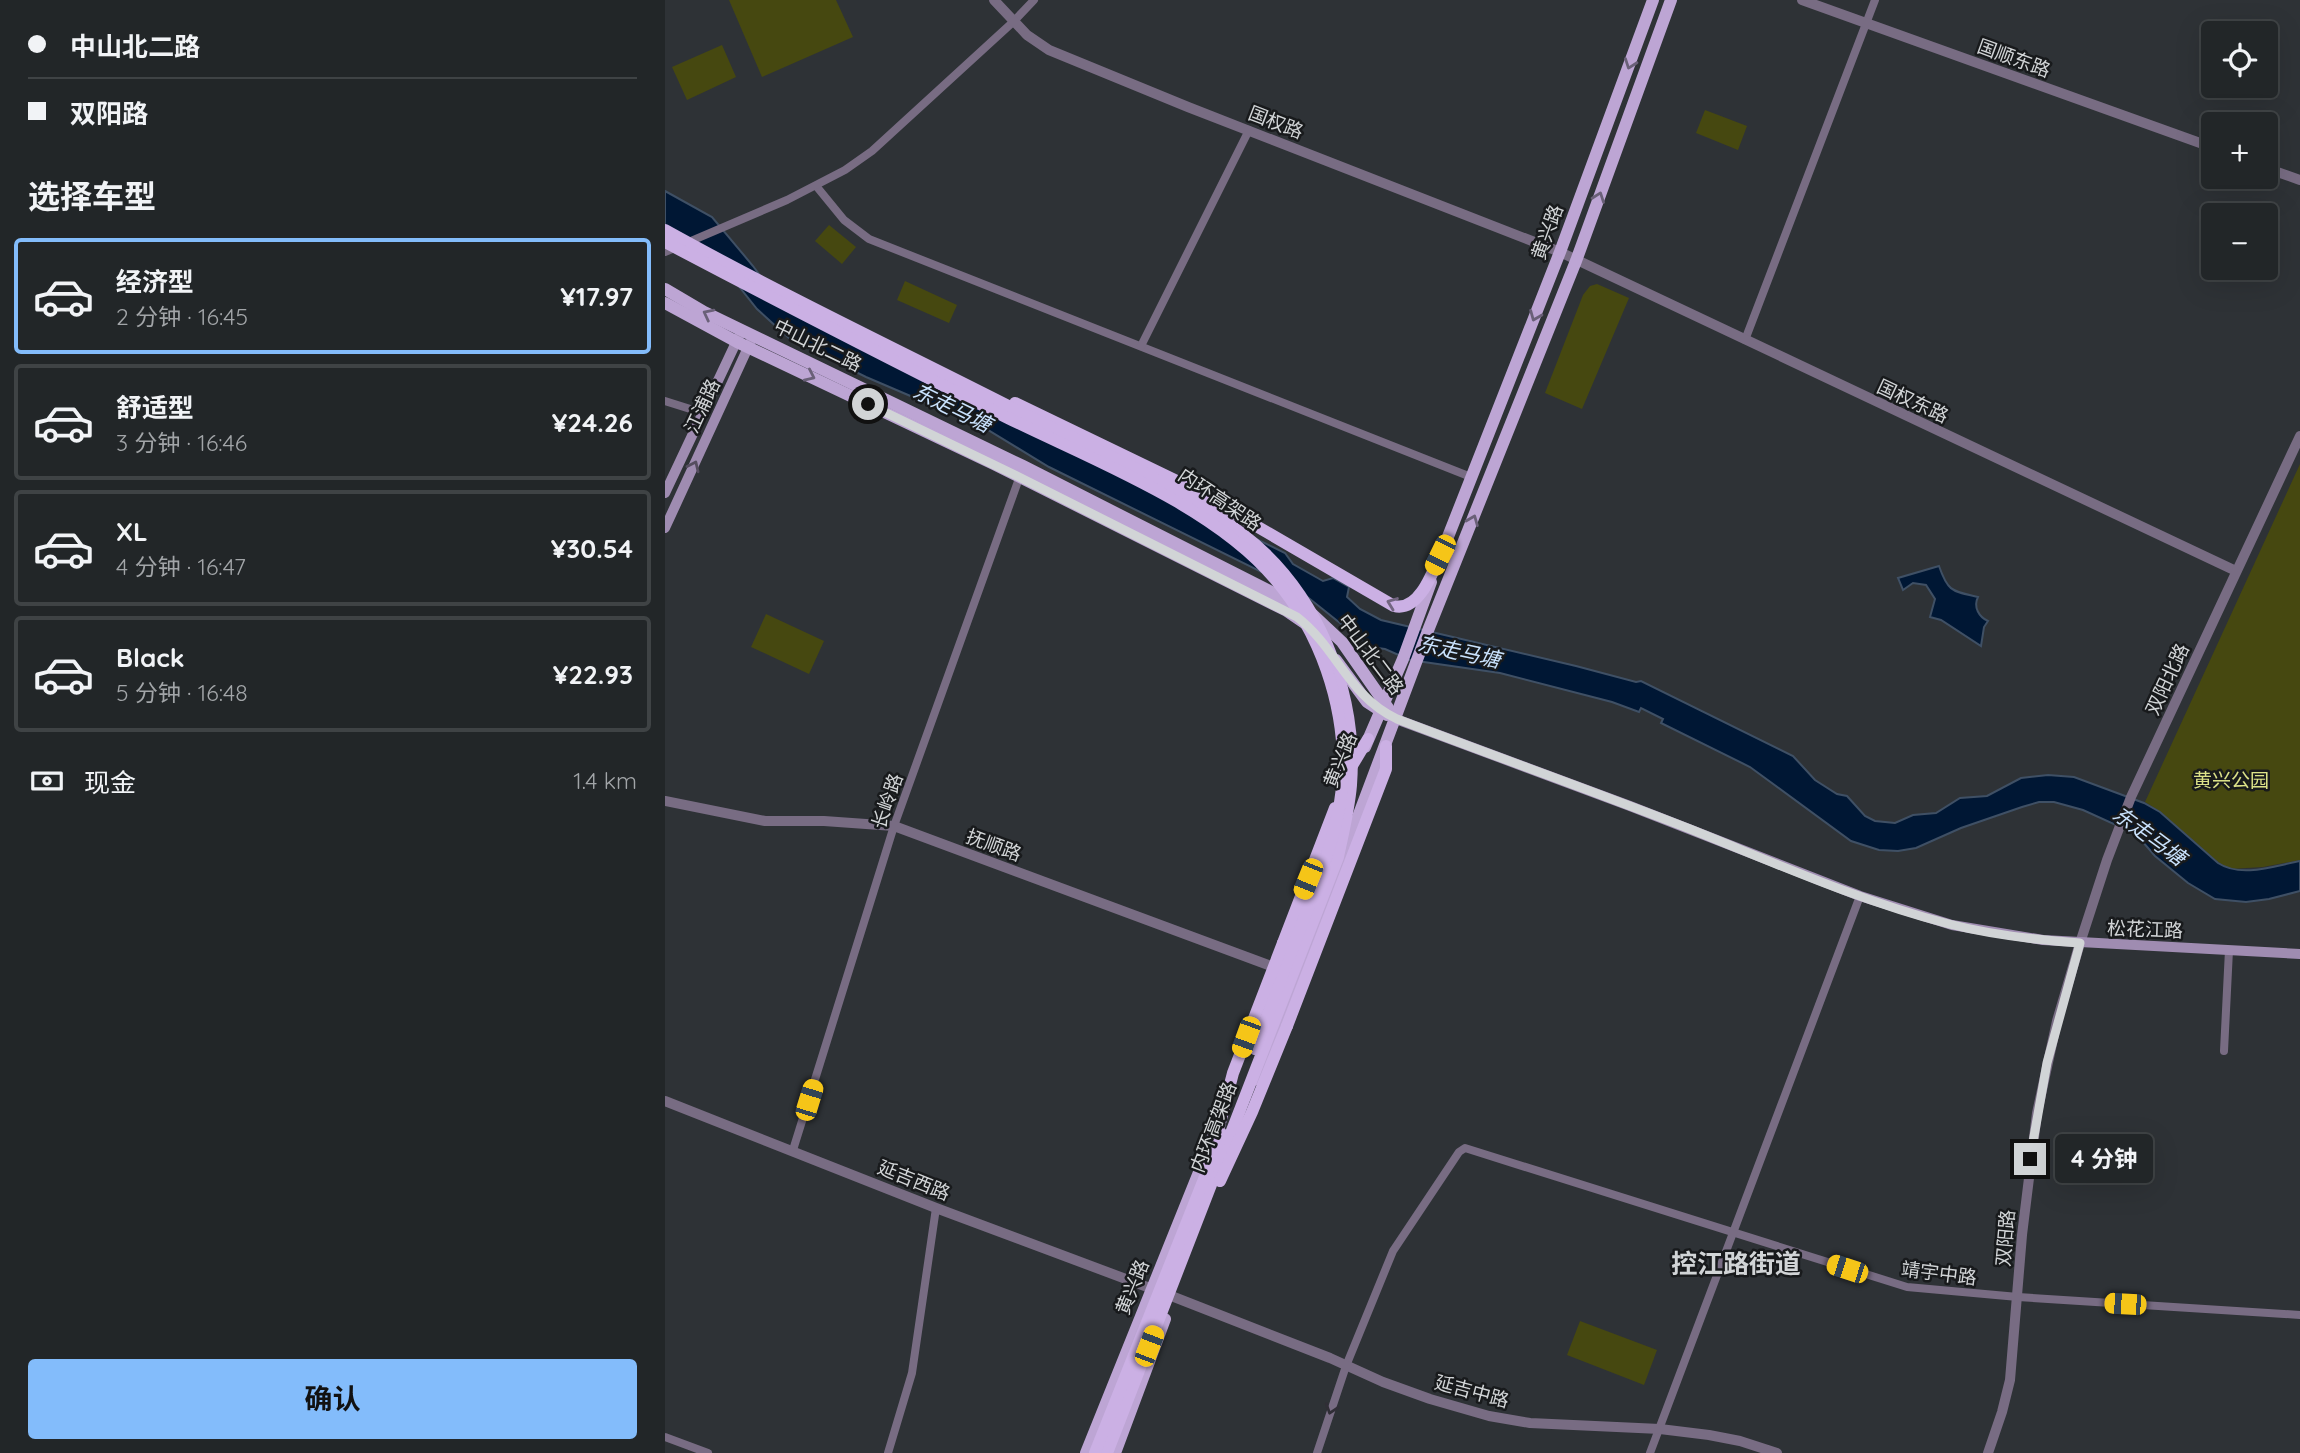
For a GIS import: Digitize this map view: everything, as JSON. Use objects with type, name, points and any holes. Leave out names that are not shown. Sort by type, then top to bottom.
[{"type":"highway","name":"内环高架路","points":[[665,230],[1184,495],[1243,534],[1287,578],[1324,636],[1335,664],[1346,705],[1352,758],[1349,810],[1338,858],[1107,1453]]},
{"type":"highway","name":"内环高架路","points":[[665,242],[1204,518],[1262,565],[1298,610],[1324,661],[1333,691],[1343,759],[1338,811],[1331,846],[1209,1166],[1095,1453]]},
{"type":"highway","points":[[868,335],[896,345],[1150,466],[1394,606],[1412,604],[1421,594],[1446,542]]},
{"type":"highway","points":[[1209,1166],[1233,1073],[1346,779],[1369,739]]},
{"type":"highway","points":[[1184,1254],[1252,1112],[1287,1026],[1385,772],[1386,746]]},
{"type":"main road","name":"黄兴路","points":[[1115,1453],[1397,719],[1415,626],[1560,252],[1653,0]]},
{"type":"main road","name":"黄兴路","points":[[1086,1453],[1369,739],[1383,708],[1429,628],[1576,261],[1671,0]]},
{"type":"main road","name":"中山北二路","points":[[665,289],[745,339]]},
{"type":"main road","name":"中山北二路","points":[[665,303],[1306,609],[1342,642],[1383,708],[1397,719]]},
{"type":"main road","name":"江浦路","points":[[665,493],[745,339]]},
{"type":"main road","name":"江浦路","points":[[665,528],[745,339]]},
{"type":"main road","name":"松花江路","points":[[1397,719],[1860,896],[1952,925],[2029,938],[2080,943],[2300,954]]},
{"type":"street","name":"国权路","points":[[994,0],[1027,35],[1049,50],[1560,252],[1576,261]]},
{"type":"street","points":[[665,252],[817,187],[872,151],[1034,0]]},
{"type":"street","name":"国顺东路","points":[[1802,0],[2201,143]]},
{"type":"street","points":[[1745,340],[1875,0]]},
{"type":"street","points":[[1141,346],[1249,130]]},
{"type":"street","points":[[2278,172],[2300,180]]},
{"type":"street","points":[[817,187],[844,220],[869,239],[1471,477]]},
{"type":"street","name":"国权东路","points":[[1576,261],[2236,571]]},
{"type":"street","points":[[665,401],[703,412]]},
{"type":"street","name":"双阳北路","points":[[2080,943],[2131,797],[2300,436]]},
{"type":"street","name":"长岭路","points":[[793,1150],[894,826],[1021,471]]},
{"type":"street","name":"抚顺路","points":[[665,801],[765,821],[824,821],[894,826],[1300,976]]},
{"type":"street","points":[[1650,1453],[1860,896]]},
{"type":"street","name":"双阳路","points":[[1987,1453],[2010,1380],[2023,1222],[2037,1113],[2057,1021],[2080,943]]},
{"type":"street","points":[[2224,1051],[2229,950]]},
{"type":"street","name":"延吉西路","points":[[665,1101],[936,1208],[1174,1297]]},
{"type":"street","name":"靖宇中路","points":[[1346,1366],[1393,1251],[1459,1152],[1465,1148],[1896,1284],[2018,1297],[2300,1315]]},
{"type":"street","points":[[888,1453],[912,1373],[936,1208]]},
{"type":"street","name":"延吉中路","points":[[1174,1297],[1418,1395],[1489,1416],[1530,1423],[1660,1429],[1740,1441],[1777,1453]]},
{"type":"street","points":[[1317,1453],[1346,1366]]},
{"type":"street","points":[[665,1437],[708,1453]]},
{"type":"green space","points":[[729,0],[836,0],[853,37],[762,77]]},
{"type":"green space","points":[[722,45],[736,77],[687,100],[672,67]]},
{"type":"green space","points":[[1705,110],[1747,126],[1738,150],[1696,133]]},
{"type":"green space","points":[[829,225],[856,247],[842,264],[815,241]]},
{"type":"green space","points":[[905,281],[957,305],[949,323],[897,300]]},
{"type":"green space","points":[[1597,284],[1629,298],[1582,409],[1545,393],[1583,295],[1590,286]]},
{"type":"green space","name":"黄兴公园","points":[[2300,464],[2300,860],[2263,867],[2230,869],[2145,802]]},
{"type":"green space","points":[[766,614],[824,641],[809,674],[751,647]]},
{"type":"green space","points":[[1580,1321],[1657,1350],[1644,1385],[1567,1355]]},
{"type":"water","name":"东走马塘","points":[[665,191],[712,217],[783,307],[1285,553],[1293,564],[1323,581],[1333,578],[1349,587],[1347,597],[1360,609],[1381,620],[1636,682],[1641,681],[1793,756],[1815,780],[1837,794],[1847,796],[1865,816],[1875,821],[1895,823],[1913,815],[1936,813],[1960,798],[1987,796],[2021,778],[2048,775],[2074,777],[2144,803],[2160,812],[2218,863],[2227,867],[2258,870],[2300,861],[2300,891],[2246,902],[2215,899],[2188,883],[2155,856],[2136,834],[2083,810],[2054,802],[2039,802],[2022,807],[1961,828],[1916,848],[1879,850],[1851,841],[1750,767],[1661,723],[1663,719],[1641,708],[1639,712],[1612,702],[1500,673],[1410,660],[1385,649],[1370,647],[1300,591],[1049,467],[983,427],[866,377],[791,340],[757,309],[725,269],[665,226]]},
{"type":"water","points":[[1939,566],[1948,586],[1978,597],[1978,611],[1988,621],[1984,627],[1981,646],[1941,620],[1930,617],[1935,599],[1926,585],[1913,583],[1903,590],[1898,578]]},
{"type":"district","name":"控江路街道","points":[[1736,1264]]},
{"type":"route","points":[[868,404],[1297,617],[1334,656],[1367,702],[1381,712],[1913,914],[2001,934],[2080,943],[2047,1063],[2030,1159]]}]
